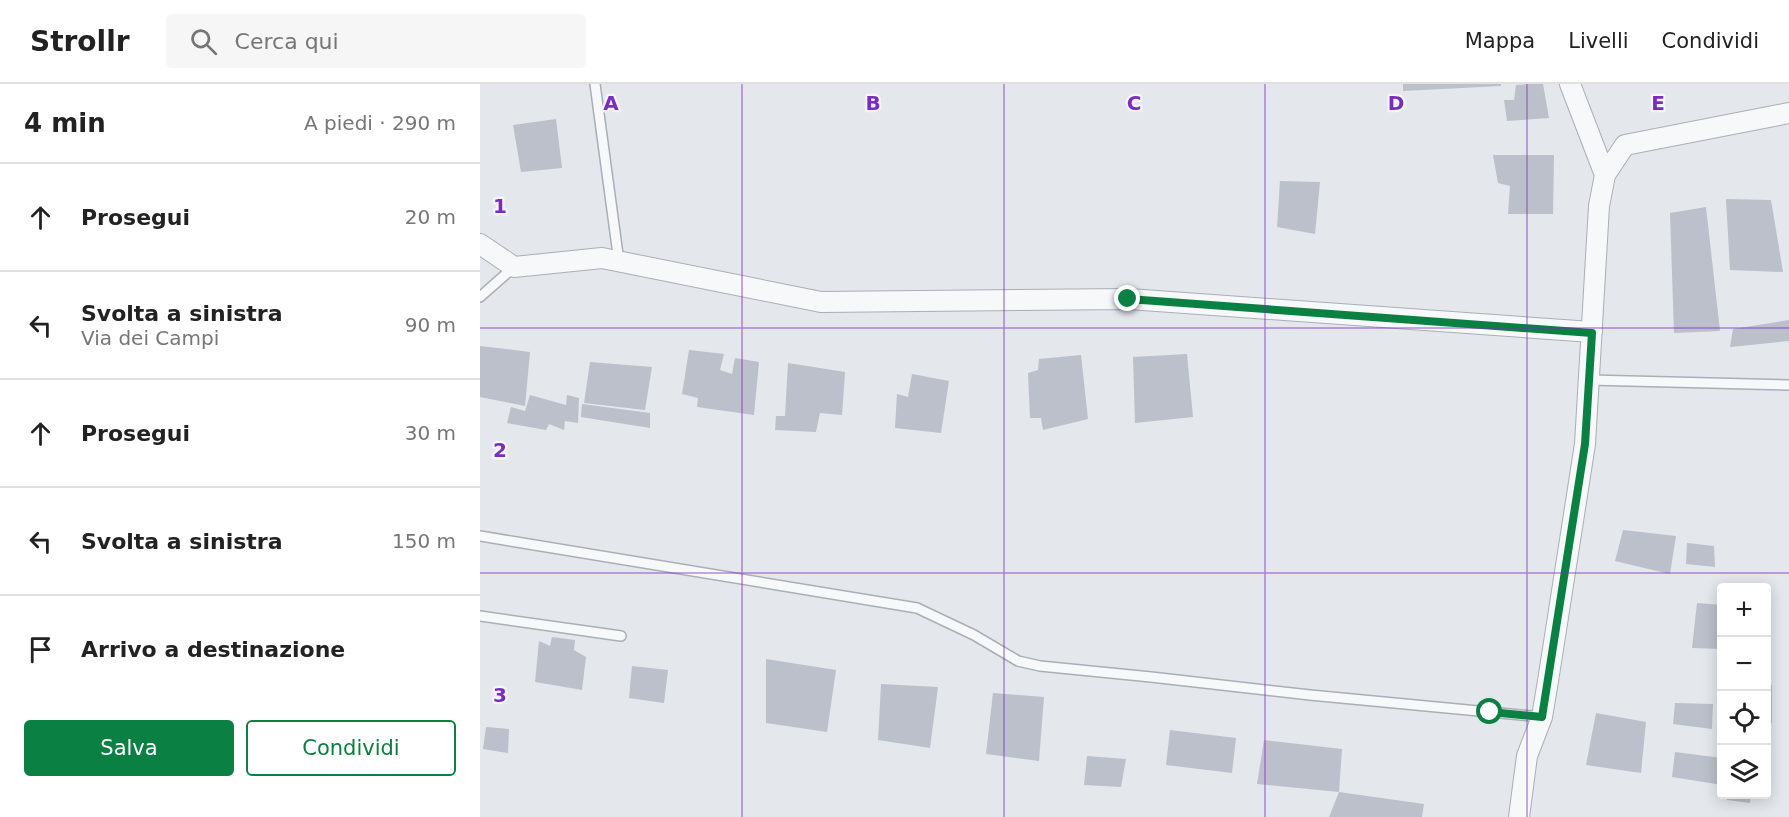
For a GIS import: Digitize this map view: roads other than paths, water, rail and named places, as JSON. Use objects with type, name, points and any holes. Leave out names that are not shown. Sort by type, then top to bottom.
[{"type":"street","points":[[1570,84],[1605,175]]},
{"type":"street","points":[[1519,817],[1527,756],[1542,717],[1585,444],[1599,206],[1605,175],[1625,145],[1789,113]]},
{"type":"street","points":[[480,244],[514,267],[602,258],[821,302],[1128,299],[1592,333]]},
{"type":"lane","points":[[595,84],[619,262]]},
{"type":"lane","points":[[480,297],[514,267]]},
{"type":"lane","points":[[1589,380],[1789,385]]},
{"type":"lane","points":[[480,536],[917,608],[974,635],[1018,661],[1040,666],[1542,717]]},
{"type":"lane","points":[[480,616],[621,636]]}]
